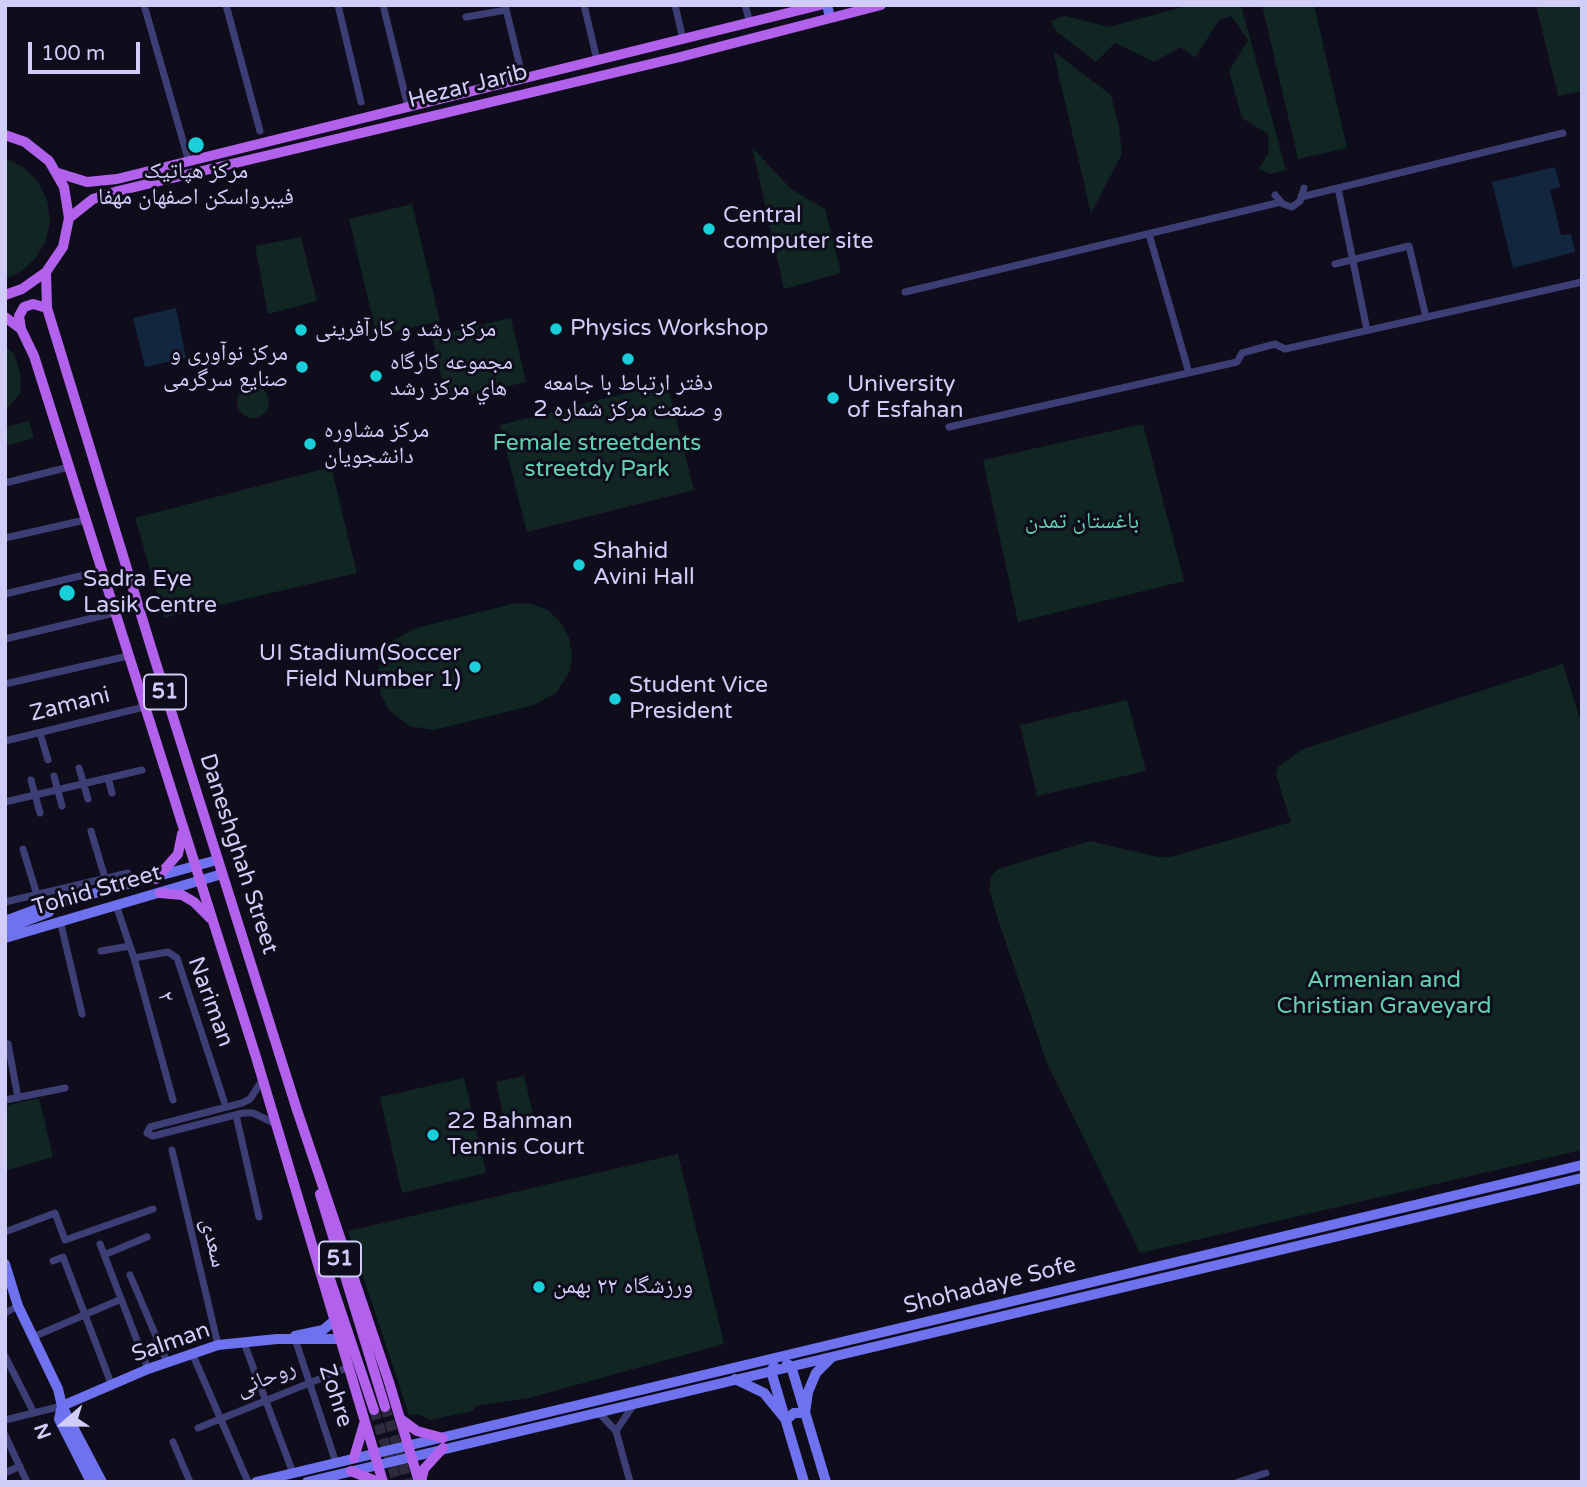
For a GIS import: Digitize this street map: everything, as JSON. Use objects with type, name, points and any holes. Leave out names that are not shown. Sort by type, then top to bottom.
[{"type":"main road","name":"Hezar Jarib","points":[[69,218],[93,200],[118,191],[731,45],[817,20],[829,11],[881,5]]},
{"type":"main road","name":"Hezar Jarib","points":[[58,173],[88,182],[117,179],[815,6]]},
{"type":"main road","points":[[815,6],[817,20]]},
{"type":"main road","points":[[526,78],[533,93]]},
{"type":"main road","points":[[5,295],[22,289],[46,272],[63,247],[69,218],[68,202],[58,173],[38,150],[7,135]]},
{"type":"main road","points":[[241,149],[244,162]]},
{"type":"main road","name":"Daneshghah Street","points":[[46,272],[47,308],[217,860],[420,1482]]},
{"type":"main road","points":[[21,329],[19,316],[24,307],[33,304],[47,308]]},
{"type":"main road","name":"Daneshghah Street","points":[[5,317],[21,329],[34,356],[194,866]]},
{"type":"main road","points":[[156,878],[178,855],[183,832]]},
{"type":"main road","name":"Tohid Street","points":[[5,921],[217,860]]},
{"type":"main road","name":"51","points":[[194,866],[200,881]]},
{"type":"main road","name":"Tohid Street","points":[[5,938],[222,874]]},
{"type":"main road","name":"Daneshghah Street","points":[[200,881],[364,1418],[367,1460],[383,1482]]},
{"type":"main road","points":[[160,893],[182,895],[194,902],[213,921]]},
{"type":"main road","points":[[5,929],[49,912],[49,909],[44,908]]},
{"type":"main road","name":"51","points":[[276,1124],[380,1409],[297,1110]]},
{"type":"main road","name":"Shohadaye Sofe","points":[[443,1443],[779,1358],[1582,1165]]},
{"type":"main road","name":"Shohadaye Sofe","points":[[409,1450],[634,1404],[1582,1178]]},
{"type":"main road","points":[[1308,1229],[1311,1243]]},
{"type":"main road","points":[[5,1264],[18,1306],[58,1389],[62,1406],[102,1482]]},
{"type":"main road","points":[[277,1339],[325,1334],[335,1320]]},
{"type":"main road","name":"Salman","points":[[62,1406],[148,1369],[218,1345],[277,1339],[296,1342],[325,1334],[340,1339]]},
{"type":"main road","points":[[805,1413],[808,1392],[816,1373],[832,1357]]},
{"type":"main road","points":[[804,1482],[771,1371],[779,1358],[791,1366],[826,1482]]},
{"type":"main road","points":[[734,1380],[764,1393],[786,1420]]},
{"type":"main road","points":[[356,1391],[367,1397],[376,1396],[389,1382]]},
{"type":"main road","points":[[62,1406],[59,1419],[91,1482]]},
{"type":"main road","points":[[786,1420],[794,1413],[805,1413]]},
{"type":"main road","points":[[364,1418],[367,1460]]},
{"type":"main road","points":[[400,1418],[417,1431],[443,1443],[424,1469],[420,1482]]},
{"type":"main road","points":[[307,1482],[335,1479],[390,1449],[409,1450]]},
{"type":"main road","points":[[256,1482],[336,1463],[394,1460],[409,1450]]},
{"type":"main road","points":[[351,1471],[378,1482]]},
{"type":"street","points":[[144,5],[189,162]]},
{"type":"street","points":[[226,5],[260,131]]},
{"type":"street","points":[[338,5],[361,102]]},
{"type":"street","points":[[383,5],[408,107]]},
{"type":"street","points":[[584,5],[597,60]]},
{"type":"street","points":[[675,5],[683,39]]},
{"type":"street","points":[[745,5],[750,23]]},
{"type":"street","points":[[466,17],[506,7],[526,78]]},
{"type":"street","points":[[1301,197],[1563,133]]},
{"type":"street","points":[[1275,195],[1281,202],[1292,207],[1301,197],[1304,188]]},
{"type":"street","points":[[1338,188],[1367,330]]},
{"type":"street","points":[[905,292],[1281,202]]},
{"type":"street","points":[[1149,234],[1189,373]]},
{"type":"street","points":[[1335,264],[1409,246],[1426,317]]},
{"type":"street","points":[[949,427],[1237,362],[1242,353],[1275,344],[1285,349],[1582,282]]},
{"type":"street","points":[[5,483],[69,467]]},
{"type":"street","points":[[5,538],[85,520]]},
{"type":"street","points":[[5,594],[101,570]]},
{"type":"street","points":[[5,639],[114,613]]},
{"type":"street","points":[[5,684],[128,656]]},
{"type":"street","name":"Zamani","points":[[5,741],[144,707]]},
{"type":"street","points":[[40,733],[48,760]]},
{"type":"street","points":[[79,768],[88,799]]},
{"type":"street","points":[[5,802],[142,770]]},
{"type":"street","points":[[54,776],[62,806]]},
{"type":"street","points":[[108,778],[112,793]]},
{"type":"street","points":[[31,780],[40,813]]},
{"type":"street","points":[[91,831],[105,878]]},
{"type":"street","points":[[23,849],[37,895]]},
{"type":"street","points":[[5,902],[128,873]]},
{"type":"street","name":"۲","points":[[116,905],[134,958],[173,1100]]},
{"type":"street","points":[[60,920],[82,1014]]},
{"type":"street","points":[[101,951],[130,946]]},
{"type":"street","name":"Nariman","points":[[134,958],[169,952],[177,958],[224,1101]]},
{"type":"street","points":[[8,1044],[18,1098]]},
{"type":"street","points":[[262,1079],[250,1099],[242,1103],[150,1127],[147,1133],[153,1136],[253,1113],[276,1124]]},
{"type":"street","points":[[5,1100],[65,1088]]},
{"type":"street","points":[[236,1115],[259,1217]]},
{"type":"street","name":"سعدی","points":[[172,1150],[218,1345]]},
{"type":"street","points":[[5,1232],[55,1213],[65,1240],[153,1209]]},
{"type":"street","points":[[104,1255],[147,1237]]},
{"type":"street","points":[[100,1244],[119,1300],[148,1369]]},
{"type":"street","points":[[53,1261],[63,1257],[87,1313],[112,1386]]},
{"type":"street","points":[[130,1275],[167,1362]]},
{"type":"street","points":[[97,1297],[101,1307]]},
{"type":"street","points":[[33,1337],[119,1300]]},
{"type":"street","points":[[5,1313],[18,1306]]},
{"type":"street","name":"Zohre","points":[[296,1342],[336,1463]]},
{"type":"street","points":[[244,1343],[293,1473]]},
{"type":"street","points":[[192,1353],[248,1482]]},
{"type":"street","points":[[5,1356],[33,1411]]},
{"type":"street","name":"روحانی","points":[[198,1428],[349,1367]]},
{"type":"street","points":[[616,1431],[634,1404]]},
{"type":"street","points":[[5,1420],[62,1406]]},
{"type":"street","points":[[598,1412],[616,1431],[630,1482]]},
{"type":"street","points":[[5,1435],[27,1482]]},
{"type":"street","points":[[173,1442],[190,1482]]},
{"type":"street","points":[[5,1474],[20,1466]]},
{"type":"street","points":[[1238,1482],[1266,1473]]},
{"type":"green space","points":[[1190,5],[1241,5],[1286,170],[1270,174],[1259,169],[1269,152],[1268,134],[1242,118],[1229,71],[1248,40],[1231,16],[1219,20],[1195,58],[1181,47],[1154,62],[1115,43],[1096,62],[1057,32],[1050,21],[1065,16],[1109,27]]},
{"type":"green space","points":[[1262,5],[1314,5],[1347,148],[1298,159]]},
{"type":"green space","points":[[1536,5],[1582,5],[1582,91],[1558,96]]},
{"type":"green space","points":[[1053,51],[1111,95],[1119,127],[1122,154],[1091,213]]},
{"type":"green space","points":[[752,147],[791,189],[825,209],[841,273],[784,289]]},
{"type":"green space","points":[[5,158],[23,167],[38,182],[47,200],[50,221],[46,241],[35,259],[20,272],[5,279]]},
{"type":"green space","points":[[412,204],[440,321],[377,336],[349,219]]},
{"type":"green space","points":[[301,237],[317,301],[268,314],[255,246]]},
{"type":"green space","points":[[511,318],[526,382],[447,400],[432,336]]},
{"type":"green space","points":[[5,345],[14,354],[20,372],[21,392],[5,411]]},
{"type":"green space","name":"Female streetdents streetdy Park","points":[[667,383],[694,490],[527,532],[500,425]]},
{"type":"green space","points":[[253,386],[264,391],[269,402],[264,413],[253,418],[242,413],[237,402],[242,391]]},
{"type":"green space","points":[[29,421],[34,438],[5,446],[5,427]]},
{"type":"green space","name":"باغستان تمدن","points":[[1143,424],[1184,581],[1018,622],[983,460]]},
{"type":"green space","points":[[331,467],[357,573],[164,618],[135,518]]},
{"type":"green space","name":"UI Stadium(Soccer Field Number 1)","points":[[516,603],[533,604],[549,611],[561,623],[569,638],[572,655],[570,671],[556,693],[534,705],[434,730],[409,726],[389,710],[381,695],[378,670],[384,654],[394,640],[416,628]]},
{"type":"green space","name":"Armenian and Christian Graveyard","points":[[1563,664],[1582,726],[1582,1150],[1140,1253],[1046,1061],[997,916],[989,889],[991,877],[998,869],[1090,841],[1158,857],[1171,857],[1291,822],[1276,775],[1278,767],[1303,749]]},
{"type":"green space","points":[[1127,700],[1146,771],[1037,796],[1020,725]]},
{"type":"green space","points":[[524,1076],[535,1123],[506,1129],[496,1082]]},
{"type":"green space","name":"22 Bahman Tennis Court","points":[[464,1078],[486,1173],[402,1193],[380,1097]]},
{"type":"green space","points":[[39,1098],[53,1157],[5,1171],[5,1106]]},
{"type":"green space","name":"ورزشگاه ۲۲ بهمن","points":[[678,1154],[724,1344],[529,1398],[476,1406],[472,1411],[430,1420],[417,1414],[409,1415],[348,1231]]},
{"type":"water","points":[[1555,167],[1560,187],[1550,190],[1561,235],[1571,234],[1575,252],[1513,268],[1492,182]]},
{"type":"water","points":[[176,308],[186,358],[145,367],[133,318]]},
{"type":"tunnel","points":[[385,1407],[408,1482]]},
{"type":"tunnel","points":[[374,1410],[397,1482]]},
{"type":"place","name":"مرکز هپاتیک فیبرواسکن اصفهان مهفا","points":[[196,145]]},
{"type":"place","name":"Central computer site","points":[[709,229]]},
{"type":"place","name":"Physics Workshop","points":[[556,329]]},
{"type":"place","name":"مرکز رشد و کارآفرینی","points":[[301,330]]},
{"type":"place","name":"دفتر ارتباط با جامعه و صنعت مرکز شماره 2","points":[[628,359]]},
{"type":"place","name":"مرکز نوآوری و صنایع سرگرمی","points":[[302,367]]},
{"type":"place","name":"مجموعه کارگاه هاي مرکز رشد","points":[[376,376]]},
{"type":"place","name":"University of Esfahan","points":[[833,398]]},
{"type":"place","name":"مرکز مشاوره دانشجویان","points":[[310,444]]},
{"type":"place","name":"Shahid Avini Hall","points":[[579,565]]},
{"type":"place","name":"Sadra Eye Lasik Centre","points":[[67,593]]},
{"type":"place","name":"UI Stadium(Soccer Field Number 1)","points":[[475,667]]},
{"type":"place","name":"Student Vice President","points":[[615,699]]},
{"type":"place","name":"22 Bahman Tennis Court","points":[[433,1135]]},
{"type":"place","name":"ورزشگاه ۲۲ بهمن","points":[[539,1287]]}]
